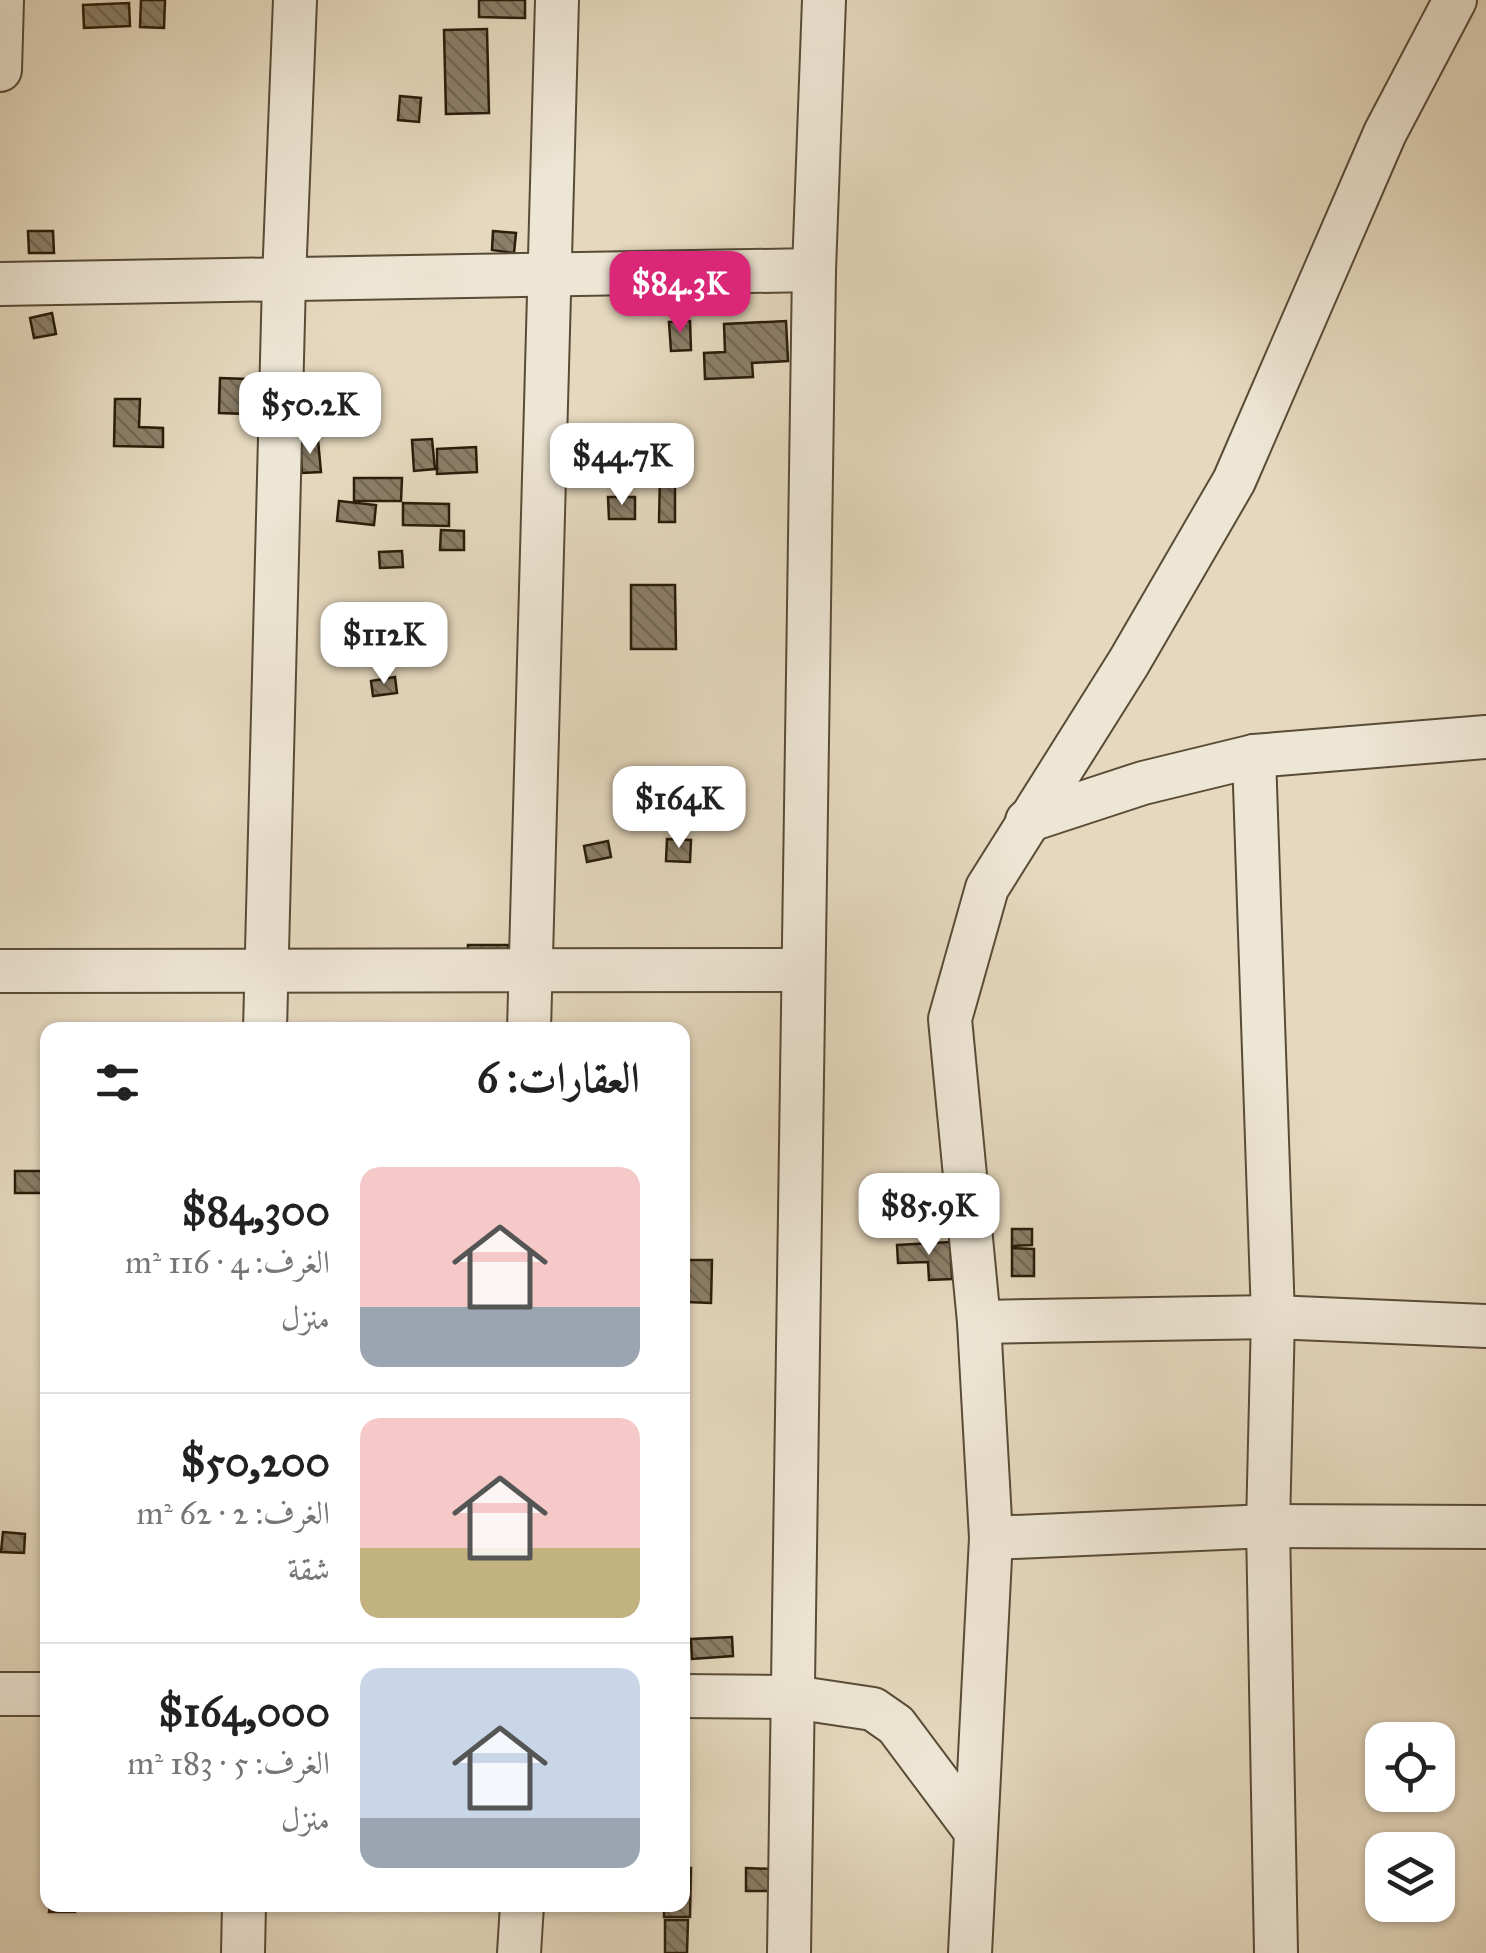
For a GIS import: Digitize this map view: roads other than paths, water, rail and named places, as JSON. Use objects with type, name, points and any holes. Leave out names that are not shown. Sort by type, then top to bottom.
[{"type":"street","points":[[0,70],[2,0]]},
{"type":"street","points":[[266,1022],[284,280],[295,0]]},
{"type":"street","points":[[529,1022],[558,0]]},
{"type":"street","points":[[789,1953],[814,270],[824,0]]},
{"type":"street","points":[[970,1953],[990,1538],[979,1322],[950,1019],[987,888],[1129,662],[1234,481],[1385,133],[1455,0]]},
{"type":"street","points":[[0,284],[814,270]]},
{"type":"street","points":[[1027,821],[1143,783],[1254,756],[1486,737]]},
{"type":"street","points":[[1254,756],[1273,1317],[1268,1526],[1276,1953]]},
{"type":"street","points":[[0,971],[804,970]]},
{"type":"street","points":[[979,1322],[1273,1317],[1486,1326]]},
{"type":"street","points":[[990,1538],[1268,1526],[1486,1527]]},
{"type":"street","points":[[0,1694],[40,1694]]},
{"type":"street","points":[[690,1696],[793,1697],[873,1709],[896,1725],[976,1832]]},
{"type":"street","points":[[242,1953],[244,1912]]},
{"type":"street","points":[[520,1953],[522,1912]]}]
